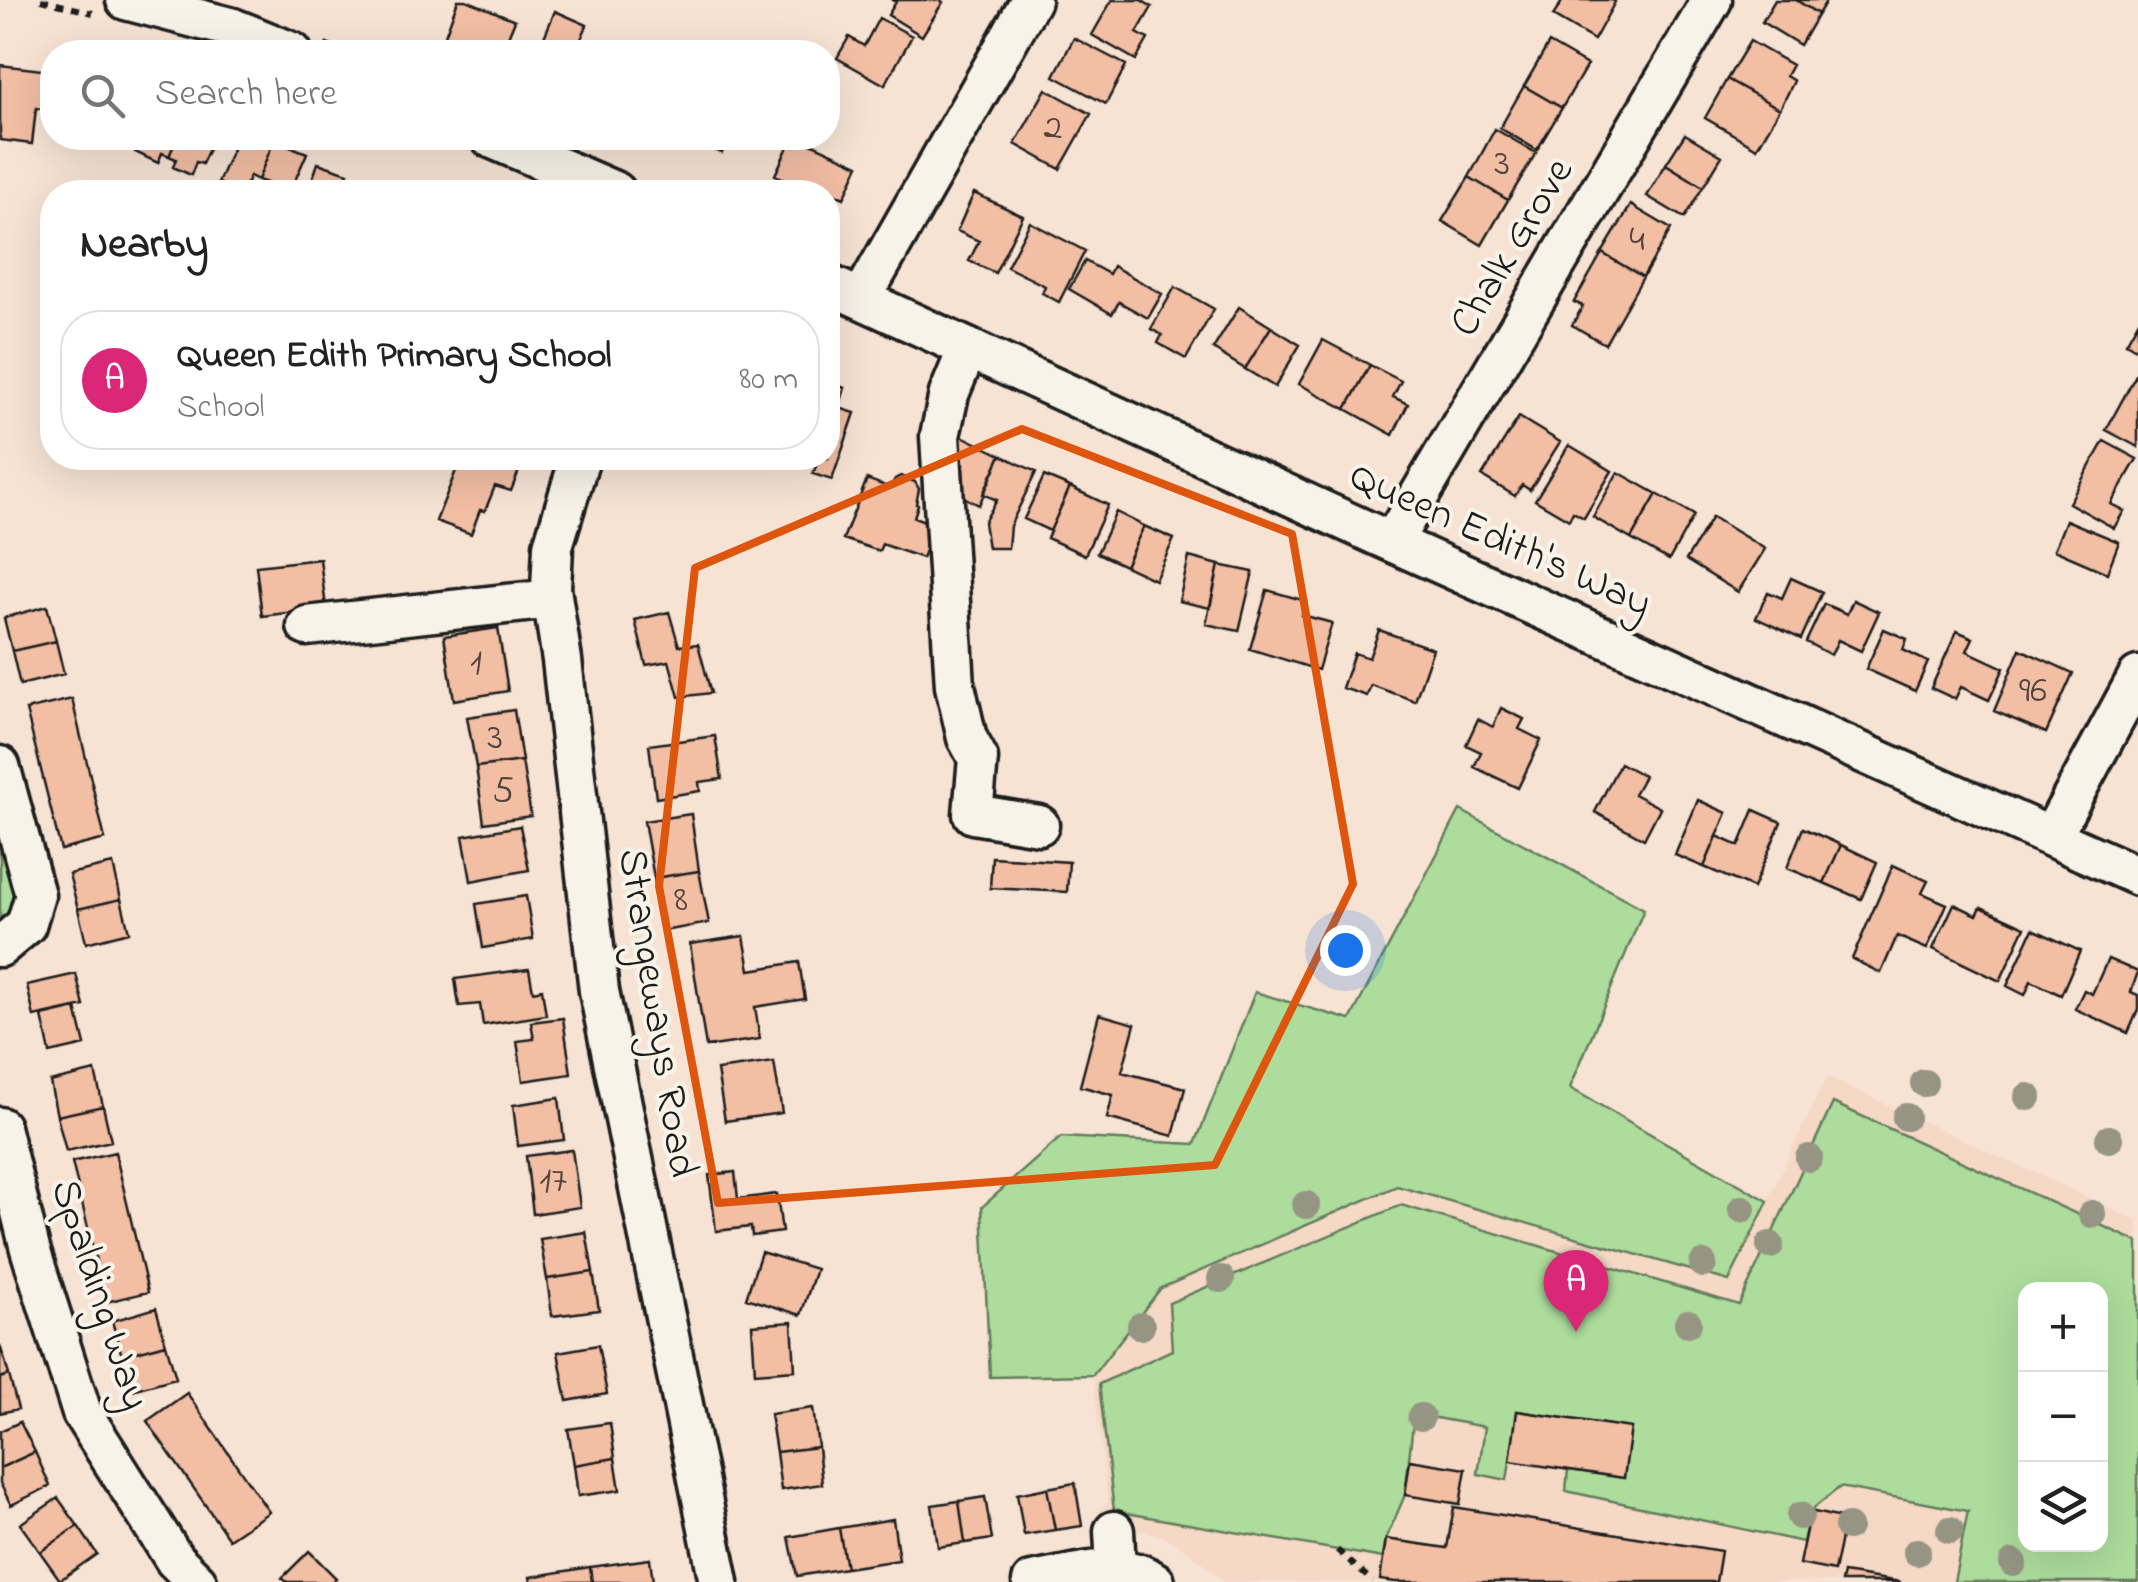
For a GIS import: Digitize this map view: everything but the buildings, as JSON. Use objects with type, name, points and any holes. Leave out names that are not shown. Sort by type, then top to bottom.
[{"type":"street","points":[[126,0],[240,14],[276,40]]},
{"type":"street","points":[[844,291],[1031,0]]},
{"type":"street","name":"Chalk Grove","points":[[1392,542],[1712,0]]},
{"type":"street","points":[[519,150],[588,180]]},
{"type":"street","name":"Queen Edith's Way","points":[[844,291],[2138,876]]},
{"type":"street","points":[[968,348],[949,394],[940,436],[955,686],[967,738],[978,758],[973,814],[1039,825]]},
{"type":"street","name":"Strangeways Road","points":[[576,470],[553,546],[552,599],[599,992],[719,1582]]},
{"type":"street","points":[[307,626],[552,599]]},
{"type":"street","points":[[2051,837],[2138,676]]},
{"type":"street","points":[[0,766],[35,894],[26,925],[0,947]]},
{"type":"street","name":"Spalding Way","points":[[0,1126],[30,1249],[82,1414],[175,1560],[197,1582]]},
{"type":"street","points":[[1032,1582],[1115,1550],[1154,1582]]},
{"type":"path","points":[[1336,1550],[1373,1582]]},
{"type":"highlighted area","points":[[1022,429],[1292,534],[1353,884],[1215,1165],[718,1203],[659,886],[695,568]]},
{"type":"shaded area","points":[[1827,1077],[2138,1221],[2138,1582],[1223,1582],[1177,1543],[1156,1534],[1136,1530],[1100,1532],[1098,1512],[1108,1502],[1093,1375],[1161,1288],[1397,1186],[1729,1280]]},
{"type":"green space","points":[[0,809],[18,877],[14,924],[0,928]]},
{"type":"green space","points":[[1460,810],[1644,909],[1570,1088],[1768,1201],[1729,1281],[1397,1186],[1161,1288],[1093,1375],[990,1377],[982,1207],[1061,1137],[1195,1144],[1255,992],[1350,1020]]},
{"type":"green space","points":[[1833,1103],[2138,1242],[2138,1582],[1954,1582],[1968,1511],[1840,1487],[1810,1511],[1803,1542],[1566,1491],[1568,1470],[1623,1477],[1631,1428],[1518,1411],[1507,1480],[1478,1474],[1485,1427],[1414,1414],[1405,1495],[1386,1539],[1383,1558],[1114,1511],[1099,1384],[1172,1350],[1169,1303],[1401,1205],[1739,1305]]},
{"type":"place","name":"Queen Edith Primary School","points":[[1576,1332]]}]
